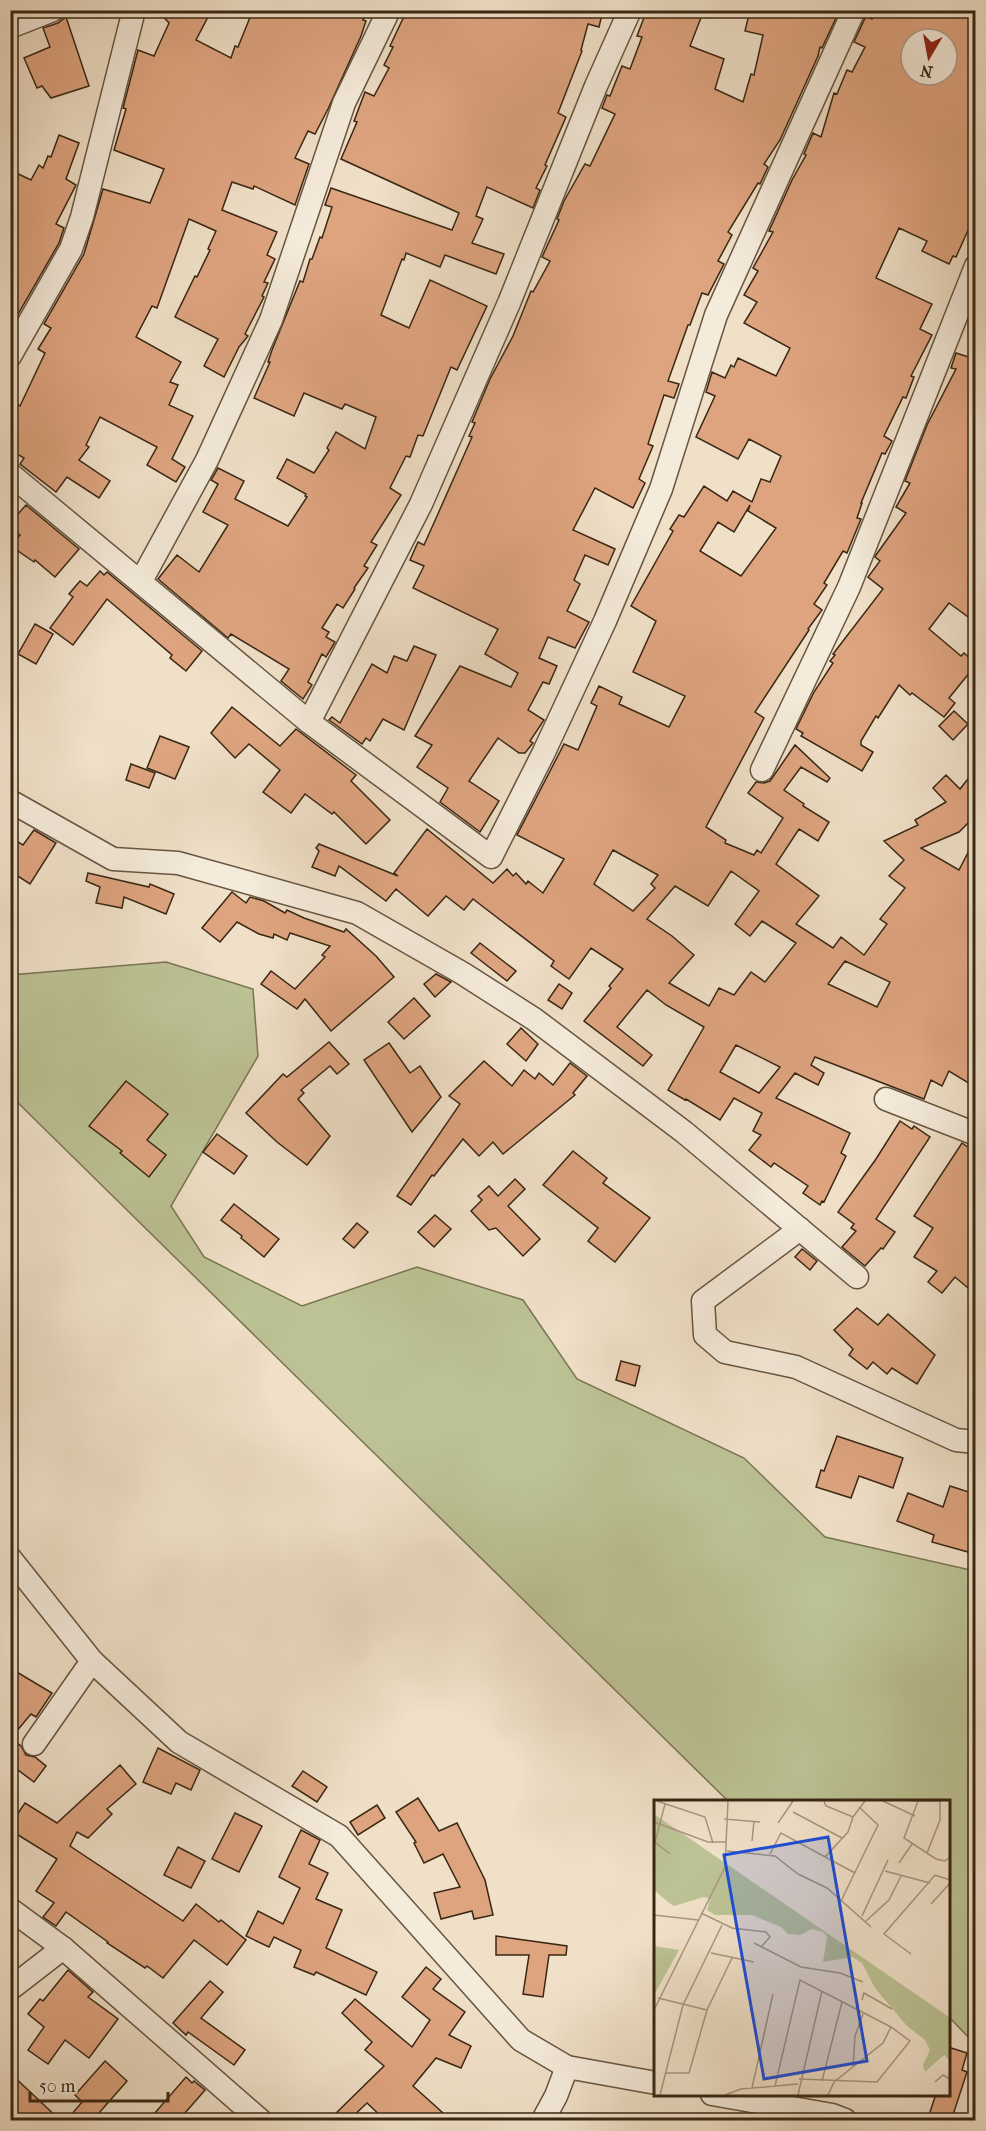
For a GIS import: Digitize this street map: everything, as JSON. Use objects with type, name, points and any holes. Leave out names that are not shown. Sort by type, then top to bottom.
[{"type":"street","points":[[10,27],[53,10]]},
{"type":"street","points":[[10,356],[71,249],[134,10]]},
{"type":"street","points":[[141,581],[207,460],[271,320],[344,103],[389,10]]},
{"type":"street","points":[[309,722],[421,504],[508,303],[596,86],[630,10]]},
{"type":"street","points":[[10,474],[309,722],[491,857],[548,744],[657,500],[716,315],[854,10]]},
{"type":"street","points":[[762,770],[849,587],[975,266]]},
{"type":"street","points":[[10,801],[113,859],[178,863],[357,913],[462,973],[534,1019],[684,1132],[857,1277]]},
{"type":"street","points":[[886,1099],[975,1134]]},
{"type":"street","points":[[801,1229],[703,1301],[705,1335],[725,1352],[796,1367],[956,1440],[975,1442]]},
{"type":"street","points":[[10,1558],[92,1661],[179,1742],[339,1836],[521,2040],[567,2067],[654,2084]]},
{"type":"street","points":[[34,1744],[92,1661]]},
{"type":"street","points":[[10,1909],[63,1948],[260,2121]]},
{"type":"street","points":[[10,1989],[63,1948]]},
{"type":"street","points":[[543,2121],[567,2067]]},
{"type":"street","points":[[718,2095],[832,2115],[845,2121]]},
{"type":"green space","points":[[166,962],[253,989],[258,1056],[171,1206],[204,1257],[302,1306],[417,1267],[523,1300],[577,1379],[744,1458],[825,1537],[975,1571],[975,2044],[950,2018],[950,1800],[727,1800],[11,1096],[10,975]]},
{"type":"building","points":[[157,10],[196,10],[208,17],[196,40],[231,58],[253,10],[368,10],[363,20],[366,21],[361,36],[328,109],[315,134],[308,131],[295,158],[309,164],[295,205],[254,186],[253,189],[232,182],[222,210],[277,232],[267,255],[275,259],[264,282],[268,283],[262,296],[264,297],[245,334],[248,336],[239,347],[224,377],[204,366],[218,339],[175,317],[210,250],[208,249],[216,231],[189,219],[157,308],[152,306],[136,337],[181,362],[170,382],[178,385],[169,405],[193,416],[172,459],[185,467],[176,482],[147,465],[157,447],[100,417],[86,445],[89,447],[79,460],[110,481],[99,498],[67,477],[56,492],[20,464],[24,458],[10,450],[10,400],[20,406],[45,353],[38,349],[51,328],[44,324],[84,254],[103,189],[150,203],[164,169],[114,150],[126,109],[123,108],[138,50],[154,56],[169,23]]},
{"type":"building","points":[[407,10],[603,10],[599,27],[588,24],[582,51],[558,113],[566,117],[536,188],[540,190],[533,208],[487,187],[476,216],[483,219],[472,243],[504,254],[496,274],[445,255],[440,267],[406,253],[404,260],[402,259],[381,315],[409,328],[430,280],[487,306],[457,370],[451,367],[423,436],[418,435],[410,457],[406,456],[390,488],[401,495],[371,542],[377,545],[364,566],[368,568],[343,608],[337,604],[322,628],[329,632],[326,637],[335,642],[326,657],[322,654],[308,682],[312,685],[303,699],[281,681],[289,669],[231,634],[228,638],[158,579],[177,555],[199,572],[228,525],[203,512],[218,484],[211,480],[218,468],[244,481],[235,499],[288,526],[307,497],[306,494],[277,478],[287,459],[314,473],[329,450],[327,448],[336,432],[365,449],[376,417],[345,404],[342,409],[304,393],[294,416],[254,398],[300,281],[303,282],[310,259],[312,259],[320,237],[322,238],[332,207],[325,205],[331,188],[452,230],[459,213],[341,159],[357,122],[354,121],[365,92],[374,96],[389,68],[384,65]]},
{"type":"building","points":[[647,10],[704,10],[690,46],[724,59],[715,89],[743,102],[751,74],[754,75],[763,35],[745,31],[750,10],[837,10],[835,20],[822,48],[820,47],[780,140],[764,164],[768,167],[760,184],[758,183],[728,232],[732,235],[718,261],[724,264],[708,295],[702,293],[690,325],[688,325],[668,381],[679,384],[674,398],[664,395],[648,444],[653,446],[639,479],[645,483],[633,508],[595,488],[573,530],[615,549],[608,565],[585,555],[574,580],[580,584],[567,611],[589,622],[575,648],[548,637],[539,658],[557,666],[549,684],[543,682],[528,710],[544,720],[530,741],[533,743],[525,753],[519,753],[498,738],[469,781],[499,801],[480,832],[440,802],[448,788],[417,767],[432,745],[415,736],[460,666],[511,687],[518,673],[485,654],[498,629],[413,588],[424,566],[410,560],[418,542],[424,545],[472,437],[469,436],[475,423],[472,422],[490,379],[513,336],[531,291],[533,292],[550,261],[542,257],[559,220],[557,219],[564,201],[585,164],[590,166],[615,114],[602,108],[607,95],[610,96],[622,66],[630,69],[642,37],[637,36]]},
{"type":"building","points":[[875,10],[975,10],[975,229],[970,226],[956,257],[953,256],[949,264],[922,251],[927,241],[899,228],[876,278],[932,304],[920,329],[932,335],[911,376],[914,377],[906,398],[903,397],[884,436],[892,441],[885,454],[882,453],[861,503],[857,518],[861,519],[847,553],[843,551],[824,583],[827,585],[814,604],[822,610],[755,712],[764,718],[706,827],[726,840],[725,843],[754,855],[757,850],[761,853],[783,818],[748,793],[756,782],[770,781],[795,745],[830,778],[827,782],[801,767],[784,790],[804,804],[803,806],[829,822],[818,841],[799,829],[776,864],[819,896],[796,924],[833,948],[841,937],[864,955],[887,924],[880,919],[905,888],[889,876],[904,860],[884,841],[918,825],[915,820],[946,802],[933,788],[946,775],[960,789],[975,770],[975,816],[959,832],[921,848],[959,870],[975,839],[975,1087],[949,1071],[942,1086],[931,1080],[924,1099],[815,1057],[811,1065],[824,1073],[818,1085],[795,1073],[776,1098],[850,1133],[841,1153],[846,1156],[824,1202],[822,1201],[820,1205],[803,1193],[808,1186],[774,1163],[771,1167],[749,1150],[761,1135],[753,1131],[762,1113],[734,1098],[720,1120],[668,1090],[704,1027],[666,1005],[647,990],[617,1027],[652,1055],[643,1066],[584,1021],[611,988],[609,986],[623,969],[591,948],[569,979],[551,966],[554,961],[473,899],[464,910],[446,896],[428,916],[396,889],[386,901],[339,866],[335,876],[312,867],[319,851],[316,848],[319,844],[398,876],[394,873],[427,829],[493,883],[507,869],[513,876],[516,873],[526,884],[528,881],[543,893],[564,859],[517,835],[564,744],[578,750],[597,706],[591,703],[599,686],[622,697],[619,704],[669,727],[685,696],[633,672],[656,621],[631,606],[673,531],[670,529],[679,515],[684,517],[704,486],[727,501],[733,491],[752,502],[761,479],[770,482],[781,456],[749,439],[738,459],[696,437],[715,396],[706,392],[712,372],[725,378],[731,365],[734,367],[738,358],[776,376],[790,348],[744,323],[757,302],[744,295],[758,271],[753,268],[773,232],[769,231],[806,155],[804,154],[813,133],[821,137],[834,93],[837,94],[847,70],[852,72],[865,47],[854,42],[866,16],[872,19]],"holes":[[[750,505],[748,511],[776,528],[741,576],[700,551],[718,522],[734,532]],[[613,850],[658,875],[651,884],[655,888],[633,911],[594,884]],[[731,871],[759,891],[735,924],[750,936],[762,921],[796,943],[765,982],[751,972],[734,995],[719,988],[709,1006],[669,983],[694,955],[647,919],[675,886],[708,906]],[[845,961],[890,982],[877,1007],[828,984]],[[736,1045],[780,1067],[759,1093],[720,1072]]]},
{"type":"building","points":[[66,17],[89,86],[51,98],[42,86],[37,88],[24,58],[50,47],[43,28],[58,23]]},
{"type":"building","points":[[59,135],[79,143],[66,179],[76,185],[56,224],[64,228],[59,243],[10,328],[10,170],[31,180],[39,165],[43,168],[48,156],[51,157]]},
{"type":"building","points":[[956,353],[975,359],[975,622],[949,603],[929,629],[961,656],[964,653],[975,663],[975,666],[949,698],[955,703],[944,717],[899,685],[861,741],[861,745],[873,752],[862,771],[801,736],[803,733],[796,729],[814,692],[833,663],[830,661],[835,655],[833,654],[883,589],[868,577],[880,561],[875,557],[876,555],[906,513],[896,507],[910,483],[905,481],[927,425],[956,369],[951,368]]},
{"type":"building","points":[[26,505],[79,549],[55,577],[35,560],[34,562],[11,546],[20,535],[10,526],[10,523]]},
{"type":"building","points":[[100,571],[104,575],[107,572],[202,651],[186,671],[170,658],[172,655],[107,599],[73,645],[50,628],[73,597],[69,594],[80,581],[87,586]]},
{"type":"building","points":[[35,624],[53,634],[36,664],[18,654]]},
{"type":"building","points":[[414,646],[436,655],[404,730],[383,719],[370,741],[366,738],[362,744],[329,720],[332,717],[340,723],[372,664],[387,673],[394,656],[407,661]]},
{"type":"building","points":[[232,707],[280,746],[296,729],[356,775],[351,781],[390,820],[366,844],[334,812],[332,814],[305,794],[291,813],[263,792],[280,770],[249,744],[235,758],[211,733]]},
{"type":"building","points":[[954,711],[968,724],[953,740],[939,726]]},
{"type":"building","points":[[160,736],[189,747],[175,779],[147,768]]},
{"type":"building","points":[[131,764],[155,773],[149,788],[126,780]]},
{"type":"building","points":[[34,830],[56,843],[30,884],[10,871],[10,837],[23,845]]},
{"type":"building","points":[[88,873],[149,887],[150,884],[174,894],[166,914],[124,897],[122,908],[96,903],[100,887],[86,881]]},
{"type":"building","points":[[232,892],[246,903],[250,897],[264,901],[285,913],[287,910],[344,932],[346,929],[376,956],[394,977],[331,1031],[305,999],[297,1009],[261,984],[271,971],[295,989],[325,957],[322,955],[330,946],[290,933],[287,940],[274,934],[273,938],[259,934],[237,922],[220,942],[202,928]]},
{"type":"building","points":[[480,943],[516,971],[507,981],[471,953]]},
{"type":"building","points":[[436,974],[451,982],[435,997],[424,984]]},
{"type":"building","points":[[559,984],[572,993],[562,1009],[548,1000]]},
{"type":"building","points":[[414,998],[430,1016],[404,1039],[388,1022]]},
{"type":"building","points":[[521,1028],[538,1044],[526,1061],[507,1044]]},
{"type":"building","points":[[329,1042],[349,1064],[337,1074],[330,1066],[301,1090],[304,1093],[298,1099],[330,1136],[307,1165],[277,1142],[246,1113],[283,1074],[287,1077]]},
{"type":"building","points":[[389,1043],[410,1073],[420,1066],[441,1097],[412,1132],[364,1060]]},
{"type":"building","points":[[484,1061],[512,1086],[524,1070],[535,1079],[539,1073],[553,1085],[570,1063],[587,1076],[573,1093],[575,1095],[503,1154],[493,1142],[479,1156],[463,1139],[434,1176],[432,1175],[411,1205],[397,1196],[460,1104],[449,1096]]},
{"type":"building","points":[[126,1081],[168,1114],[147,1140],[166,1155],[149,1177],[120,1153],[122,1151],[89,1126]]},
{"type":"building","points":[[900,1121],[912,1129],[914,1126],[930,1137],[876,1219],[895,1232],[883,1249],[881,1248],[865,1266],[842,1247],[856,1231],[851,1228],[854,1224],[838,1212]]},
{"type":"building","points":[[217,1134],[247,1156],[234,1174],[203,1152]]},
{"type":"building","points":[[962,1143],[975,1152],[975,1294],[955,1277],[942,1293],[928,1282],[937,1271],[914,1257],[933,1228],[914,1216]]},
{"type":"building","points":[[573,1151],[607,1178],[603,1183],[650,1218],[615,1262],[588,1241],[598,1228],[543,1185]]},
{"type":"building","points":[[515,1179],[525,1189],[508,1206],[540,1239],[523,1256],[496,1228],[489,1230],[471,1211],[482,1200],[478,1196],[489,1186],[498,1196]]},
{"type":"building","points":[[234,1204],[279,1239],[264,1257],[221,1220]]},
{"type":"building","points":[[435,1215],[451,1229],[434,1247],[418,1232]]},
{"type":"building","points":[[357,1223],[368,1232],[354,1248],[343,1239]]},
{"type":"building","points":[[802,1249],[817,1261],[810,1270],[795,1257]]},
{"type":"building","points":[[857,1308],[878,1325],[888,1314],[935,1355],[917,1384],[892,1368],[887,1374],[873,1362],[867,1369],[849,1355],[853,1349],[834,1330]]},
{"type":"building","points":[[621,1361],[640,1366],[635,1386],[616,1380]]},
{"type":"building","points":[[837,1436],[903,1458],[893,1488],[859,1476],[851,1498],[816,1487],[821,1470],[824,1471]]},
{"type":"building","points":[[950,1486],[975,1494],[975,1554],[932,1542],[934,1535],[897,1521],[908,1493],[943,1507]]},
{"type":"building","points":[[10,1668],[52,1693],[36,1717],[31,1714],[11,1738],[21,1746],[26,1755],[35,1757],[46,1766],[34,1782],[10,1764]]},
{"type":"building","points":[[158,1748],[200,1770],[191,1790],[176,1783],[171,1794],[143,1782]]},
{"type":"building","points":[[120,1765],[136,1784],[107,1809],[112,1814],[88,1838],[77,1832],[70,1846],[183,1921],[196,1904],[219,1922],[221,1920],[246,1940],[227,1965],[194,1940],[163,1978],[107,1943],[66,1912],[56,1926],[43,1917],[54,1903],[36,1891],[57,1859],[10,1830],[10,1825],[25,1803],[57,1823]]},
{"type":"building","points":[[303,1771],[327,1787],[317,1802],[292,1786]]},
{"type":"building","points":[[418,1798],[439,1831],[457,1823],[485,1880],[493,1915],[474,1919],[472,1911],[441,1919],[434,1893],[460,1887],[443,1854],[424,1863],[414,1843],[416,1842],[396,1812]]},
{"type":"building","points":[[377,1805],[385,1818],[358,1835],[350,1822]]},
{"type":"building","points":[[235,1813],[262,1826],[239,1872],[212,1859]]},
{"type":"building","points":[[301,1830],[320,1840],[309,1864],[328,1873],[316,1899],[342,1910],[326,1948],[377,1972],[366,1995],[316,1972],[314,1975],[294,1967],[301,1950],[274,1937],[269,1947],[246,1936],[258,1911],[283,1924],[300,1888],[279,1877]]},
{"type":"building","points":[[178,1847],[205,1861],[191,1888],[164,1875]]},
{"type":"building","points":[[496,1936],[567,1946],[566,1955],[549,1955],[543,1997],[523,1994],[529,1955],[496,1955]]},
{"type":"building","points":[[426,1967],[441,1979],[433,1989],[465,2012],[449,2035],[471,2046],[461,2068],[436,2058],[413,2086],[452,2121],[386,2121],[367,2103],[348,2121],[328,2121],[384,2066],[365,2050],[372,2042],[342,2013],[355,1999],[412,2047],[430,2020],[402,1997]]},
{"type":"building","points":[[68,1970],[93,1992],[88,1997],[118,2019],[89,2058],[65,2040],[48,2064],[28,2050],[44,2027],[28,2014],[40,1999],[43,2001]]},
{"type":"building","points":[[210,1981],[223,1992],[201,2018],[245,2050],[234,2065],[188,2032],[186,2035],[173,2023]]},
{"type":"building","points":[[950,2048],[967,2053],[962,2070],[967,2072],[952,2118],[950,2121],[927,2121],[936,2095],[950,2095]]},
{"type":"building","points":[[105,2061],[127,2081],[92,2121],[66,2121],[82,2102],[75,2095]]},
{"type":"building","points":[[10,2073],[61,2121],[10,2121]]},
{"type":"building","points":[[186,2077],[205,2090],[178,2121],[148,2121]]}]
